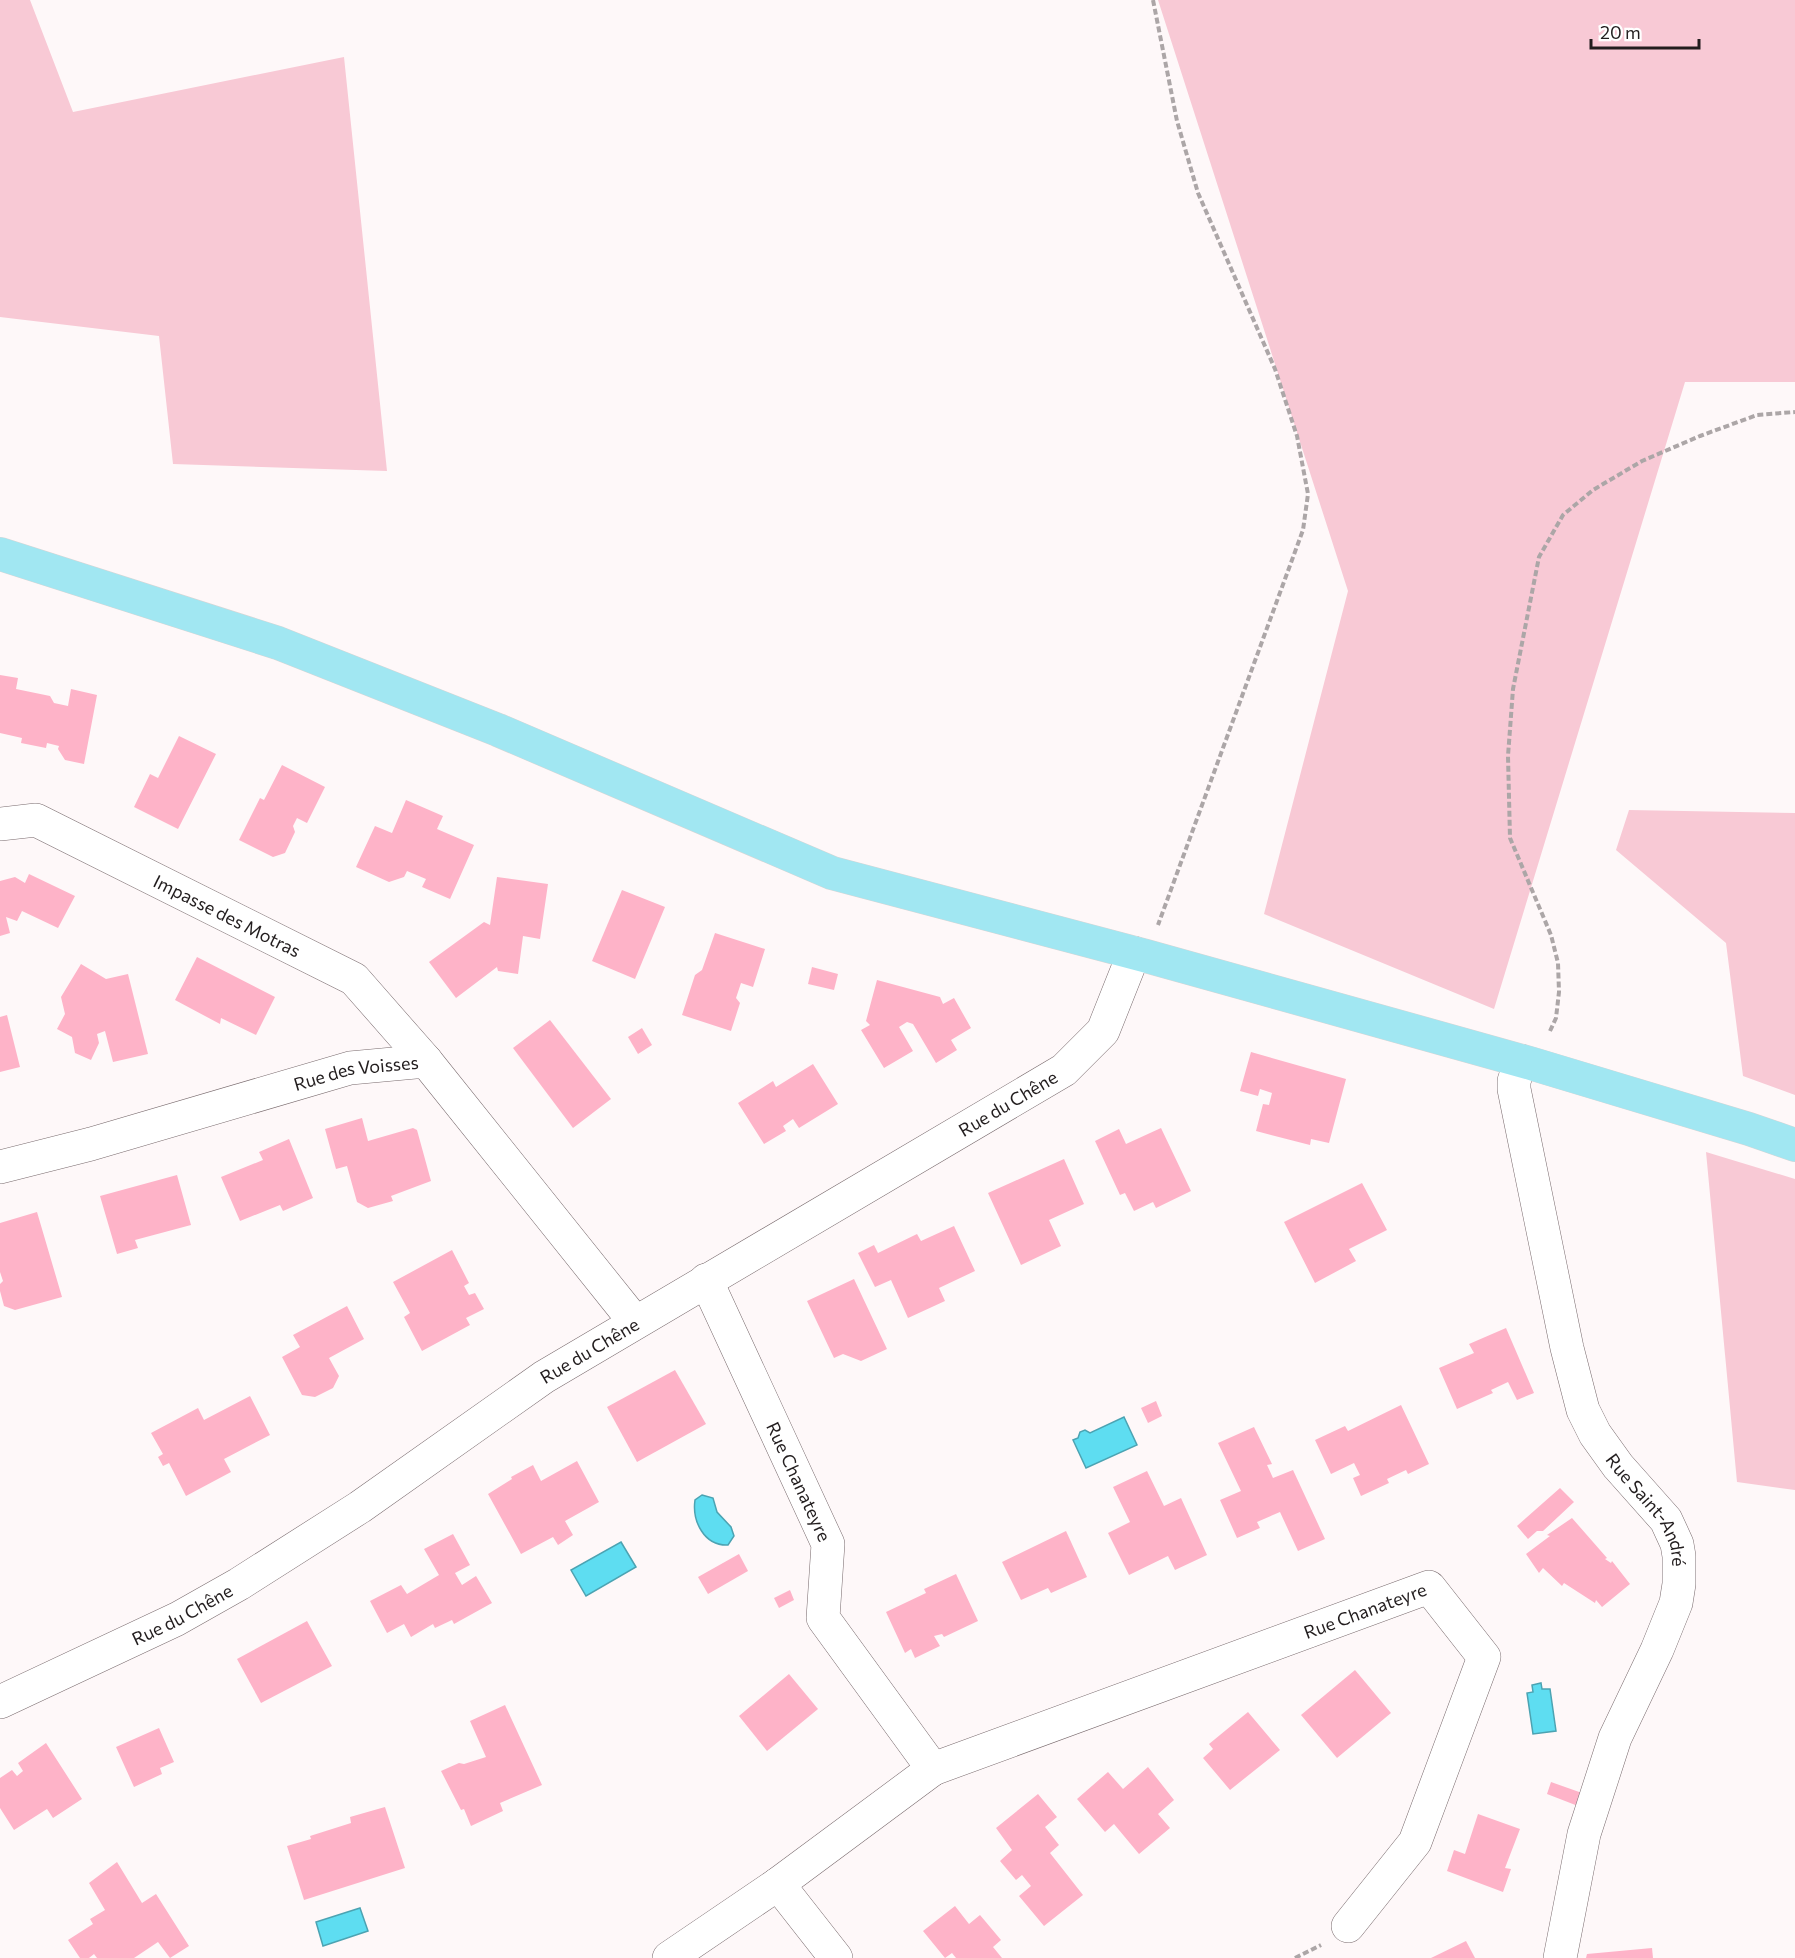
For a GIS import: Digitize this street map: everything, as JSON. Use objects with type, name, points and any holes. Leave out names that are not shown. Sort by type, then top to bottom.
[{"type":"main road","points":[[0,554],[278,643],[498,730],[832,873],[1140,955],[1527,1063],[1717,1119],[1795,1145]]},
{"type":"street","name":"Impasse des Motras","points":[[0,824],[36,820],[354,979],[426,1061]]},
{"type":"street","name":"Rue du Chêne","points":[[0,1702],[177,1619],[239,1584],[360,1507],[544,1377],[1064,1070],[1103,1031],[1140,955]]},
{"type":"street","name":"Rue des Voisses","points":[[0,1167],[91,1144],[350,1068],[426,1061],[635,1322]]},
{"type":"street","name":"Rue Saint-André","points":[[1527,1063],[1514,1081],[1514,1089],[1567,1348],[1583,1410],[1595,1434],[1618,1466],[1666,1520],[1674,1536],[1679,1556],[1676,1603],[1657,1650],[1615,1738],[1584,1834],[1560,1958]]},
{"type":"street","name":"Rue Chanateyre","points":[[706,1280],[828,1544],[824,1618],[933,1769]]},
{"type":"street","name":"Rue Chanateyre","points":[[669,1958],[778,1884],[933,1769],[1429,1587],[1484,1658],[1414,1842],[1348,1926]]},
{"type":"street","points":[[778,1884],[836,1958]]},
{"type":"path","points":[[1140,955],[1303,530],[1308,494],[1297,436],[1275,369],[1198,193],[1177,121],[1153,0]]},
{"type":"path","points":[[1527,1063],[1556,1018],[1559,992],[1558,963],[1551,935],[1510,838],[1508,756],[1513,689],[1539,557],[1563,515],[1593,490],[1642,461],[1757,415],[1795,412]]},
{"type":"shaded area","points":[[0,0],[30,0],[73,112],[344,57],[387,471],[173,464],[159,336],[0,317]]},
{"type":"shaded area","points":[[1158,0],[1795,0],[1795,382],[1685,382],[1494,1009],[1264,914],[1348,591]]},
{"type":"shaded area","points":[[1629,810],[1795,813],[1795,1095],[1743,1076],[1726,943],[1616,850]]},
{"type":"shaded area","points":[[1706,1152],[1795,1179],[1795,1490],[1737,1482]]},
{"type":"water","points":[[1124,1417],[1137,1445],[1086,1468],[1073,1440],[1078,1438],[1080,1432],[1085,1430],[1090,1433]]},
{"type":"water","points":[[702,1495],[713,1498],[717,1512],[731,1527],[734,1536],[728,1545],[712,1541],[701,1531],[696,1516],[695,1500]]},
{"type":"water","points":[[621,1542],[636,1567],[586,1596],[571,1570]]},
{"type":"water","points":[[1541,1683],[1542,1689],[1550,1689],[1556,1731],[1533,1734],[1527,1693],[1533,1692],[1532,1685]]},
{"type":"water","points":[[360,1908],[368,1931],[323,1946],[316,1922]]},
{"type":"building","points":[[0,675],[18,678],[16,689],[50,696],[54,703],[68,706],[71,689],[97,695],[84,764],[65,760],[58,749],[59,746],[47,743],[46,748],[21,743],[22,738],[0,733]]},
{"type":"building","points":[[179,736],[216,754],[178,829],[134,807],[150,774],[158,778]]},
{"type":"building","points":[[282,765],[325,787],[307,823],[297,818],[293,826],[295,832],[285,853],[273,857],[239,840],[260,798],[264,800]]},
{"type":"building","points":[[406,800],[443,816],[437,829],[474,845],[450,899],[422,887],[426,879],[407,871],[404,877],[389,882],[356,867],[375,826],[392,833]]},
{"type":"building","points":[[29,874],[75,896],[58,928],[22,911],[17,921],[6,917],[10,933],[0,936],[0,881],[15,877],[25,883]]},
{"type":"building","points":[[497,877],[548,884],[540,939],[523,936],[518,974],[498,971],[497,967],[456,998],[429,962],[484,922],[490,925]]},
{"type":"building","points":[[622,890],[665,907],[635,979],[592,961]]},
{"type":"building","points":[[715,933],[765,949],[753,987],[741,983],[736,998],[740,1003],[731,1031],[682,1015],[695,975],[702,970]]},
{"type":"building","points":[[197,957],[275,997],[256,1035],[221,1018],[220,1024],[175,1000]]},
{"type":"building","points":[[81,964],[106,979],[128,974],[148,1054],[113,1062],[105,1031],[97,1034],[99,1043],[91,1060],[75,1053],[72,1037],[57,1029],[65,1014],[61,997]]},
{"type":"building","points":[[812,967],[838,974],[834,990],[808,984]]},
{"type":"building","points":[[877,980],[940,997],[943,1004],[954,998],[971,1028],[951,1040],[957,1050],[936,1063],[913,1024],[907,1022],[899,1027],[913,1051],[884,1068],[861,1030],[870,1025],[866,1021]]},
{"type":"building","points":[[7,1015],[20,1067],[0,1072],[0,1017]]},
{"type":"building","points":[[550,1020],[611,1099],[573,1128],[513,1048]]},
{"type":"building","points":[[642,1028],[652,1045],[638,1054],[628,1037]]},
{"type":"building","points":[[1251,1052],[1346,1079],[1329,1143],[1311,1139],[1310,1145],[1256,1131],[1263,1104],[1269,1105],[1272,1093],[1260,1089],[1258,1096],[1240,1091]]},
{"type":"building","points":[[813,1064],[838,1104],[799,1128],[793,1119],[783,1126],[786,1131],[764,1144],[738,1103],[773,1081],[776,1087]]},
{"type":"building","points":[[362,1118],[368,1141],[413,1128],[417,1130],[431,1181],[391,1196],[393,1201],[368,1208],[357,1202],[347,1166],[336,1169],[325,1129]]},
{"type":"building","points":[[1161,1128],[1191,1191],[1156,1208],[1153,1202],[1134,1211],[1125,1193],[1120,1195],[1095,1141],[1119,1129],[1126,1144]]},
{"type":"building","points":[[289,1139],[313,1198],[283,1211],[280,1205],[240,1221],[221,1177],[263,1160],[259,1152]]},
{"type":"building","points":[[1064,1159],[1084,1204],[1049,1220],[1061,1246],[1021,1265],[988,1193]]},
{"type":"building","points":[[177,1175],[191,1225],[135,1240],[138,1248],[117,1254],[100,1196]]},
{"type":"building","points":[[1362,1183],[1387,1230],[1349,1249],[1356,1261],[1315,1283],[1284,1222]]},
{"type":"building","points":[[37,1212],[62,1297],[15,1310],[4,1306],[0,1291],[0,1284],[3,1281],[0,1272],[0,1223]]},
{"type":"building","points":[[954,1226],[975,1271],[939,1288],[945,1301],[908,1318],[891,1280],[875,1287],[858,1253],[874,1245],[878,1253],[917,1234],[921,1241]]},
{"type":"building","points":[[452,1250],[469,1283],[464,1286],[469,1295],[475,1293],[484,1309],[466,1318],[470,1325],[422,1351],[404,1317],[410,1313],[393,1282]]},
{"type":"building","points":[[854,1279],[887,1349],[861,1361],[843,1354],[834,1358],[807,1301]]},
{"type":"building","points":[[347,1306],[364,1339],[329,1358],[339,1376],[333,1388],[315,1397],[302,1395],[282,1357],[300,1347],[293,1335]]},
{"type":"building","points":[[1506,1328],[1534,1393],[1517,1400],[1508,1382],[1491,1390],[1493,1393],[1457,1409],[1439,1368],[1474,1353],[1469,1344]]},
{"type":"building","points":[[675,1370],[706,1424],[637,1462],[607,1407]]},
{"type":"building","points":[[250,1396],[270,1435],[224,1459],[231,1472],[186,1496],[169,1463],[163,1466],[158,1457],[163,1454],[151,1433],[198,1408],[204,1420]]},
{"type":"building","points":[[1156,1401],[1162,1416],[1148,1423],[1141,1408]]},
{"type":"building","points":[[1401,1405],[1429,1464],[1408,1474],[1406,1470],[1387,1479],[1389,1483],[1361,1496],[1353,1478],[1360,1475],[1354,1463],[1331,1474],[1315,1440],[1345,1426],[1348,1431]]},
{"type":"building","points":[[1254,1427],[1272,1464],[1267,1465],[1273,1478],[1293,1470],[1325,1539],[1298,1551],[1280,1512],[1257,1522],[1260,1528],[1237,1538],[1220,1500],[1241,1491],[1218,1443]]},
{"type":"building","points":[[577,1461],[599,1502],[565,1521],[573,1535],[558,1545],[553,1537],[521,1554],[488,1494],[512,1479],[511,1477],[533,1465],[541,1481]]},
{"type":"building","points":[[1147,1471],[1164,1506],[1181,1498],[1207,1555],[1175,1570],[1168,1556],[1129,1575],[1108,1533],[1130,1522],[1113,1487]]},
{"type":"building","points":[[1560,1488],[1574,1502],[1543,1531],[1537,1531],[1528,1539],[1517,1526]]},
{"type":"building","points":[[1572,1518],[1607,1558],[1605,1559],[1611,1563],[1612,1561],[1630,1584],[1602,1607],[1596,1600],[1595,1603],[1564,1583],[1562,1586],[1543,1568],[1539,1573],[1526,1554],[1550,1536],[1547,1535]]},
{"type":"building","points":[[1066,1531],[1087,1577],[1051,1593],[1048,1588],[1021,1600],[1002,1562]]},
{"type":"building","points":[[453,1534],[470,1565],[455,1573],[462,1585],[476,1576],[492,1603],[454,1624],[452,1620],[435,1628],[433,1624],[411,1637],[404,1624],[387,1633],[370,1601],[401,1585],[407,1594],[439,1575],[424,1549]]},
{"type":"building","points":[[739,1554],[748,1571],[708,1594],[698,1577]]},
{"type":"building","points":[[956,1574],[978,1621],[944,1637],[942,1634],[934,1636],[940,1646],[915,1658],[911,1649],[905,1653],[886,1612],[926,1593],[924,1589]]},
{"type":"building","points":[[790,1590],[794,1600],[779,1608],[774,1598]]},
{"type":"building","points":[[307,1621],[332,1666],[261,1703],[237,1659]]},
{"type":"building","points":[[1355,1670],[1391,1713],[1337,1758],[1301,1715]]},
{"type":"building","points":[[789,1674],[818,1709],[767,1751],[739,1716]]},
{"type":"building","points":[[505,1705],[542,1785],[500,1803],[503,1811],[471,1826],[464,1809],[461,1810],[441,1771],[459,1763],[464,1764],[486,1757],[470,1721]]},
{"type":"building","points":[[1248,1712],[1280,1750],[1230,1790],[1203,1758],[1213,1749],[1209,1744]]},
{"type":"building","points":[[159,1728],[174,1762],[160,1768],[162,1774],[134,1787],[116,1747]]},
{"type":"building","points":[[46,1743],[82,1799],[53,1818],[47,1809],[14,1830],[0,1808],[0,1778],[12,1770],[17,1776],[23,1771],[18,1763]]},
{"type":"building","points":[[1148,1767],[1174,1800],[1158,1814],[1170,1828],[1139,1854],[1114,1824],[1105,1832],[1077,1799],[1108,1772],[1123,1789]]},
{"type":"building","points":[[1551,1782],[1582,1793],[1578,1806],[1547,1794]]},
{"type":"building","points":[[1038,1794],[1057,1817],[1045,1827],[1059,1845],[1050,1853],[1083,1895],[1044,1926],[1019,1896],[1031,1886],[1022,1875],[1016,1880],[1000,1861],[1012,1850],[996,1828]]},
{"type":"building","points":[[385,1807],[405,1868],[304,1900],[287,1846],[351,1823],[350,1817]]},
{"type":"building","points":[[1478,1814],[1520,1829],[1505,1868],[1511,1869],[1503,1892],[1447,1871],[1454,1850],[1465,1854]]},
{"type":"building","points":[[117,1862],[142,1903],[156,1894],[189,1946],[170,1958],[158,1942],[134,1958],[97,1958],[94,1954],[89,1958],[80,1958],[68,1940],[93,1924],[90,1919],[105,1910],[89,1883]]},
{"type":"building","points":[[955,1906],[969,1924],[980,1915],[1001,1940],[993,1947],[1002,1958],[956,1958],[952,1953],[945,1958],[923,1931]]},
{"type":"building","points":[[1466,1941],[1475,1958],[1431,1958]]},
{"type":"building","points":[[1652,1948],[1653,1958],[1586,1958],[1587,1954]]}]
